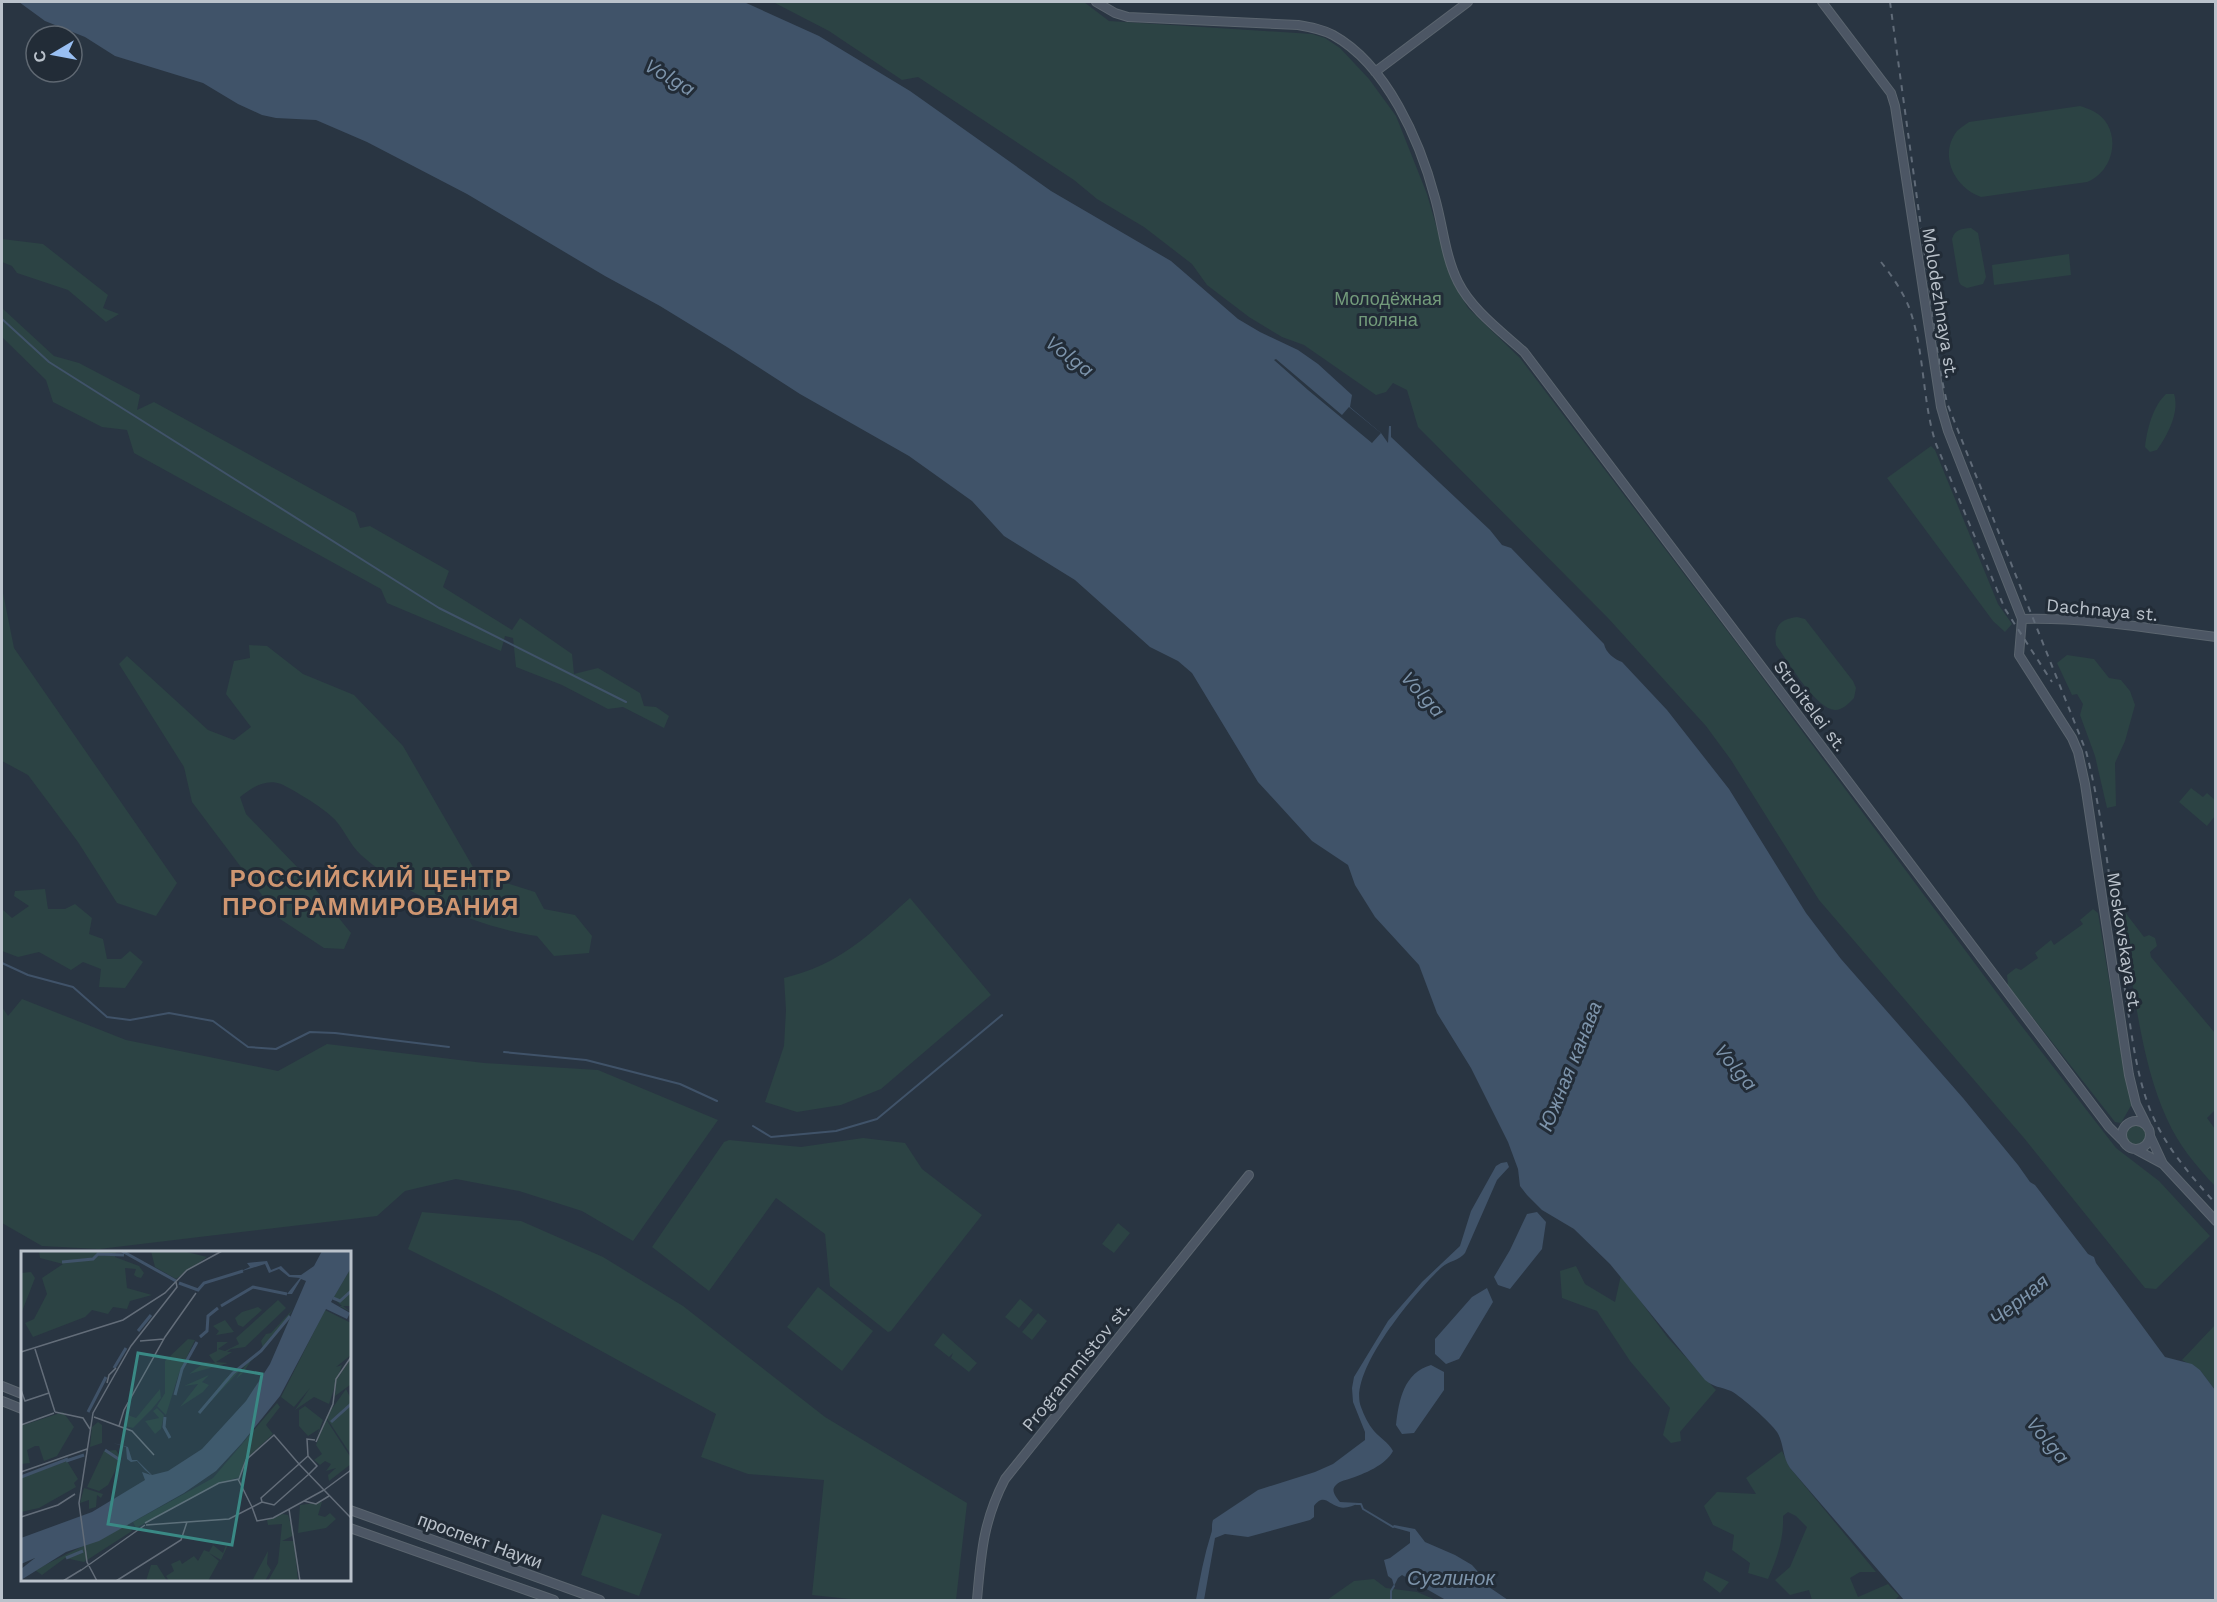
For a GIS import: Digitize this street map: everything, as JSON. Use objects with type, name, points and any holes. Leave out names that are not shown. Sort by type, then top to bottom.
[{"type":"street","name":"Stroitelei st.","points":[[1096,2],[1115,13],[1128,17],[1298,25],[1318,29],[1346,43],[1375,72],[1401,111],[1417,143],[1437,205],[1449,259],[1464,292],[1479,310],[1524,352],[2109,1127],[2124,1142]]},
{"type":"street","points":[[1375,72],[1468,2]]},
{"type":"street","name":"Molodezhnaya st.","points":[[1822,2],[1891,93],[1895,106],[1941,407],[1948,431],[2022,619]]},
{"type":"street","name":"Dachnaya st.","points":[[2019,655],[2022,619],[2076,620],[2216,637]]},
{"type":"street","name":"Moskovskaya st.","points":[[2019,655],[2072,738],[2078,752],[2085,784],[2129,1075],[2136,1104],[2146,1124]]},
{"type":"street","points":[[2136,1104],[2126,1126],[2124,1142],[2163,1164]]},
{"type":"street","points":[[2109,1127],[2126,1126],[2138,1120],[2146,1124],[2163,1164],[2216,1221]]},
{"type":"street","points":[[2134,1149],[2147,1145],[2150,1137]]},
{"type":"street","name":"Programmistov st.","points":[[977,1600],[984,1532],[993,1502],[1005,1479],[1249,1174]]},
{"type":"street","points":[[2,1386],[21,1394]]},
{"type":"street","points":[[2,1401],[21,1409]]},
{"type":"street","name":"проспект Науки","points":[[351,1510],[600,1600]]},
{"type":"street","name":"проспект Науки","points":[[351,1528],[554,1600]]},
{"type":"green space","name":"Молодёжная поляна","points":[[773,2],[1084,2],[1109,21],[1312,34],[1325,38],[1340,48],[1369,79],[1396,116],[1427,194],[1452,281],[1468,308],[1520,358],[1744,653],[2017,1020],[2116,1148],[2159,1181],[2210,1236],[2156,1289],[2145,1288],[2024,1138],[1819,900],[1731,760],[1706,726],[1608,618],[1418,427],[1407,390],[1393,383],[1386,392],[1376,395],[1304,345],[1282,337],[1249,317],[1207,285],[1192,264],[1144,227],[1097,199],[1074,180],[918,77],[902,80],[829,31]]},
{"type":"green space","points":[[2080,106],[2103,118],[2112,137],[2110,159],[2097,176],[2087,182],[1981,197],[1964,186],[1952,170],[1949,151],[1952,141],[1957,131],[1969,122]]},
{"type":"green space","points":[[1971,228],[1978,233],[1986,277],[1983,284],[1967,288],[1959,282],[1952,239],[1959,230]]},
{"type":"green space","points":[[2,239],[43,244],[108,295],[103,308],[119,314],[106,322],[68,290],[17,273],[12,266],[2,262]]},
{"type":"green space","points":[[2069,254],[2071,275],[1994,285],[1992,265]]},
{"type":"green space","points":[[2,308],[54,356],[79,363],[140,395],[137,410],[154,402],[355,513],[360,528],[370,526],[449,571],[443,587],[512,630],[520,618],[572,654],[574,674],[598,668],[640,693],[644,706],[656,707],[669,716],[664,728],[623,707],[608,709],[562,685],[516,667],[513,638],[505,636],[501,651],[387,603],[381,589],[134,453],[127,430],[102,427],[53,402],[46,380],[2,337]]},
{"type":"green space","points":[[2166,394],[2174,394],[2174,416],[2157,450],[2150,452],[2145,447],[2149,425],[2154,411]]},
{"type":"green space","points":[[1931,446],[1935,450],[1998,604],[2012,624],[2005,632],[1993,621],[1887,478]]},
{"type":"green space","points":[[2,588],[14,648],[177,883],[156,916],[117,903],[78,842],[28,775],[2,761]]},
{"type":"green space","points":[[1797,617],[1805,619],[1853,681],[1856,688],[1854,698],[1841,709],[1827,708],[1819,702],[1802,683],[1776,645],[1775,639],[1779,625]]},
{"type":"green space","points":[[249,645],[267,646],[303,674],[354,695],[403,746],[477,874],[535,892],[544,909],[575,915],[592,936],[589,953],[554,956],[537,936],[514,932],[467,917],[422,897],[361,855],[327,812],[286,786],[270,782],[254,787],[240,797],[246,814],[299,869],[351,933],[344,949],[324,948],[280,919],[192,802],[184,767],[119,664],[127,656],[208,730],[234,740],[251,727],[226,694],[234,661],[250,658]]},
{"type":"green space","points":[[2067,655],[2094,659],[2109,678],[2121,680],[2130,691],[2135,705],[2125,741],[2115,763],[2116,806],[2107,808],[2095,756],[2080,715],[2083,704],[2077,694],[2072,695],[2057,663]]},
{"type":"green space","points":[[2191,788],[2203,797],[2207,793],[2215,800],[2215,816],[2207,826],[2179,802]]},
{"type":"green space","points":[[45,889],[48,909],[65,909],[75,904],[92,918],[89,934],[103,939],[107,959],[121,959],[130,951],[143,962],[125,988],[99,987],[101,969],[83,962],[71,970],[39,952],[18,957],[2,951],[2,909],[12,918],[29,906],[14,896],[15,891]]},
{"type":"green space","points":[[910,898],[991,995],[881,1089],[841,1105],[797,1112],[765,1102],[784,1046],[786,1010],[784,978],[837,957],[867,936]]},
{"type":"green space","points":[[2121,907],[2144,937],[2149,935],[2155,938],[2157,946],[2150,952],[2151,957],[2215,1033],[2215,1110],[2207,1118],[2215,1129],[2215,1186],[2194,1163],[2176,1137],[2157,1095],[2143,1043]]},
{"type":"green space","points":[[2093,909],[2098,913],[2125,1077],[2132,1104],[2121,1123],[2115,1122],[2008,986],[2007,975],[2016,968],[2021,970],[2038,958],[2035,953],[2051,940],[2054,945],[2083,924],[2080,920]]},
{"type":"green space","points":[[22,999],[126,1040],[278,1071],[327,1044],[484,1063],[598,1070],[718,1120],[633,1241],[582,1211],[519,1191],[456,1179],[405,1191],[377,1216],[99,1249],[42,1246],[2,1223],[2,1007],[8,1016]]},
{"type":"green space","points":[[2132,1125],[2140,1125],[2146,1131],[2146,1139],[2140,1145],[2132,1145],[2126,1139],[2126,1131]]},
{"type":"green space","points":[[863,1138],[905,1143],[922,1169],[982,1215],[891,1331],[888,1332],[830,1286],[825,1234],[776,1198],[709,1291],[652,1247],[724,1142],[729,1140],[801,1147]]},
{"type":"green space","points":[[422,1212],[521,1221],[603,1257],[683,1306],[825,1417],[967,1503],[956,1600],[860,1600],[812,1595],[824,1480],[748,1474],[701,1457],[716,1414],[494,1292],[408,1249]]},
{"type":"green space","points":[[1118,1223],[1130,1233],[1114,1253],[1102,1244]]},
{"type":"green space","points":[[1576,1266],[1585,1284],[1615,1302],[1621,1275],[1668,1338],[1716,1390],[1680,1432],[1681,1441],[1671,1443],[1663,1435],[1670,1408],[1630,1361],[1597,1311],[1562,1298],[1560,1271]]},
{"type":"green space","points":[[818,1287],[873,1331],[842,1371],[787,1327]]},
{"type":"green space","points":[[1020,1299],[1033,1310],[1019,1328],[1005,1317]]},
{"type":"green space","points":[[1038,1313],[1047,1321],[1032,1340],[1022,1332]]},
{"type":"green space","points":[[2215,1325],[2215,1390],[2200,1370],[2182,1360]]},
{"type":"green space","points":[[943,1333],[977,1363],[969,1372],[951,1358],[953,1353],[949,1357],[934,1345]]},
{"type":"green space","points":[[1782,1451],[1790,1468],[1876,1572],[1860,1572],[1850,1578],[1858,1597],[1888,1584],[1899,1596],[1895,1600],[1812,1600],[1809,1590],[1790,1595],[1775,1580],[1790,1567],[1807,1527],[1796,1516],[1788,1512],[1783,1516],[1779,1548],[1768,1579],[1748,1573],[1750,1563],[1732,1550],[1734,1535],[1713,1525],[1704,1506],[1717,1492],[1756,1494],[1746,1478]]},
{"type":"green space","points":[[602,1514],[662,1534],[639,1596],[581,1575]]},
{"type":"green space","points":[[1706,1571],[1729,1582],[1720,1593],[1703,1580]]},
{"type":"green space","points":[[1374,1579],[1386,1588],[1417,1592],[1436,1600],[1327,1600],[1354,1581]]},
{"type":"water","points":[[19,2],[744,2],[819,36],[910,91],[1051,191],[1171,261],[1238,319],[1298,350],[1318,364],[1352,395],[1350,407],[1381,433],[1388,443],[1389,426],[1391,426],[1391,437],[1490,530],[1502,545],[1511,548],[1604,644],[1611,655],[1622,662],[1667,710],[1729,789],[1806,913],[1841,959],[1963,1098],[2088,1254],[2094,1257],[2096,1263],[2165,1357],[2192,1364],[2200,1370],[2215,1390],[2215,1600],[1904,1600],[1790,1468],[1777,1432],[1756,1410],[1736,1394],[1705,1380],[1610,1264],[1574,1229],[1542,1210],[1520,1186],[1518,1169],[1508,1142],[1471,1068],[1437,1013],[1419,965],[1375,917],[1355,885],[1348,865],[1312,841],[1258,782],[1192,673],[1178,661],[1150,647],[1075,580],[1004,536],[972,501],[909,456],[800,394],[660,306],[467,194],[367,142],[316,120],[262,115],[203,83],[115,56],[84,37],[84,24],[52,24]]},
{"type":"water","points":[[1507,1162],[1509,1167],[1497,1180],[1465,1253],[1442,1267],[1417,1294],[1387,1332],[1364,1374],[1359,1392],[1361,1407],[1376,1434],[1393,1451],[1385,1461],[1374,1468],[1340,1482],[1334,1487],[1334,1494],[1340,1502],[1359,1503],[1341,1508],[1326,1500],[1321,1500],[1314,1506],[1314,1517],[1310,1520],[1248,1537],[1225,1534],[1215,1538],[1204,1600],[1196,1600],[1213,1520],[1258,1490],[1333,1464],[1365,1440],[1365,1432],[1353,1402],[1354,1377],[1388,1321],[1422,1282],[1460,1246],[1471,1211],[1496,1166]]},
{"type":"water","points":[[1537,1212],[1546,1222],[1542,1249],[1510,1289],[1498,1285],[1494,1277],[1527,1214]]},
{"type":"water","points":[[1487,1288],[1493,1302],[1459,1359],[1446,1364],[1435,1354],[1435,1339],[1472,1297]]},
{"type":"water","points":[[1431,1365],[1444,1372],[1444,1390],[1414,1433],[1402,1434],[1396,1425],[1404,1388],[1415,1374]]},
{"type":"water","name":"Суглинок","points":[[1394,1525],[1415,1529],[1425,1542],[1472,1565],[1486,1585],[1508,1600],[1444,1599],[1402,1575],[1394,1586],[1392,1579],[1388,1576],[1384,1560],[1410,1543],[1410,1532],[1392,1527]]},
{"type":"pier","points":[[1276,359],[1342,415],[1349,407],[1381,433],[1372,443],[1308,390],[1274,360]]},
{"type":"waterway","points":[[2,319],[49,362],[439,608],[626,702]]},
{"type":"waterway","points":[[2,963],[28,975],[73,987],[107,1017],[130,1020],[169,1013],[213,1021],[248,1047],[276,1049],[310,1032],[449,1047]]},
{"type":"waterway","points":[[753,1126],[771,1137],[836,1131],[877,1119],[1002,1015]]},
{"type":"waterway","points":[[504,1052],[586,1060],[680,1084],[717,1101]]},
{"type":"waterway","points":[[1356,1504],[1361,1504],[1363,1509],[1393,1527]]},
{"type":"waterway","points":[[1391,1600],[1391,1591],[1394,1586]]},
{"type":"railway","points":[[1890,2],[1947,403],[2086,751],[2104,840],[2134,1049],[2149,1107],[2169,1146],[2216,1204]]},
{"type":"railway","points":[[1881,262],[1897,285],[1910,310],[1918,343],[1931,428],[1936,444],[2005,609],[2052,682]]},
{"type":"district","name":"РОССИЙСКИЙ ЦЕНТР ПРОГРАММИРОВАНИЯ","points":[[371,893]]},
{"type":"water label","name":"Volga","points":[[670,77]]},
{"type":"water label","name":"Volga","points":[[1070,356]]},
{"type":"water label","name":"Volga","points":[[1423,694]]},
{"type":"water label","name":"Южная канава","points":[[1570,1066]]},
{"type":"water label","name":"Volga","points":[[1736,1067]]},
{"type":"water label","name":"Черная","points":[[2019,1300]]},
{"type":"water label","name":"Volga","points":[[2048,1440]]}]
